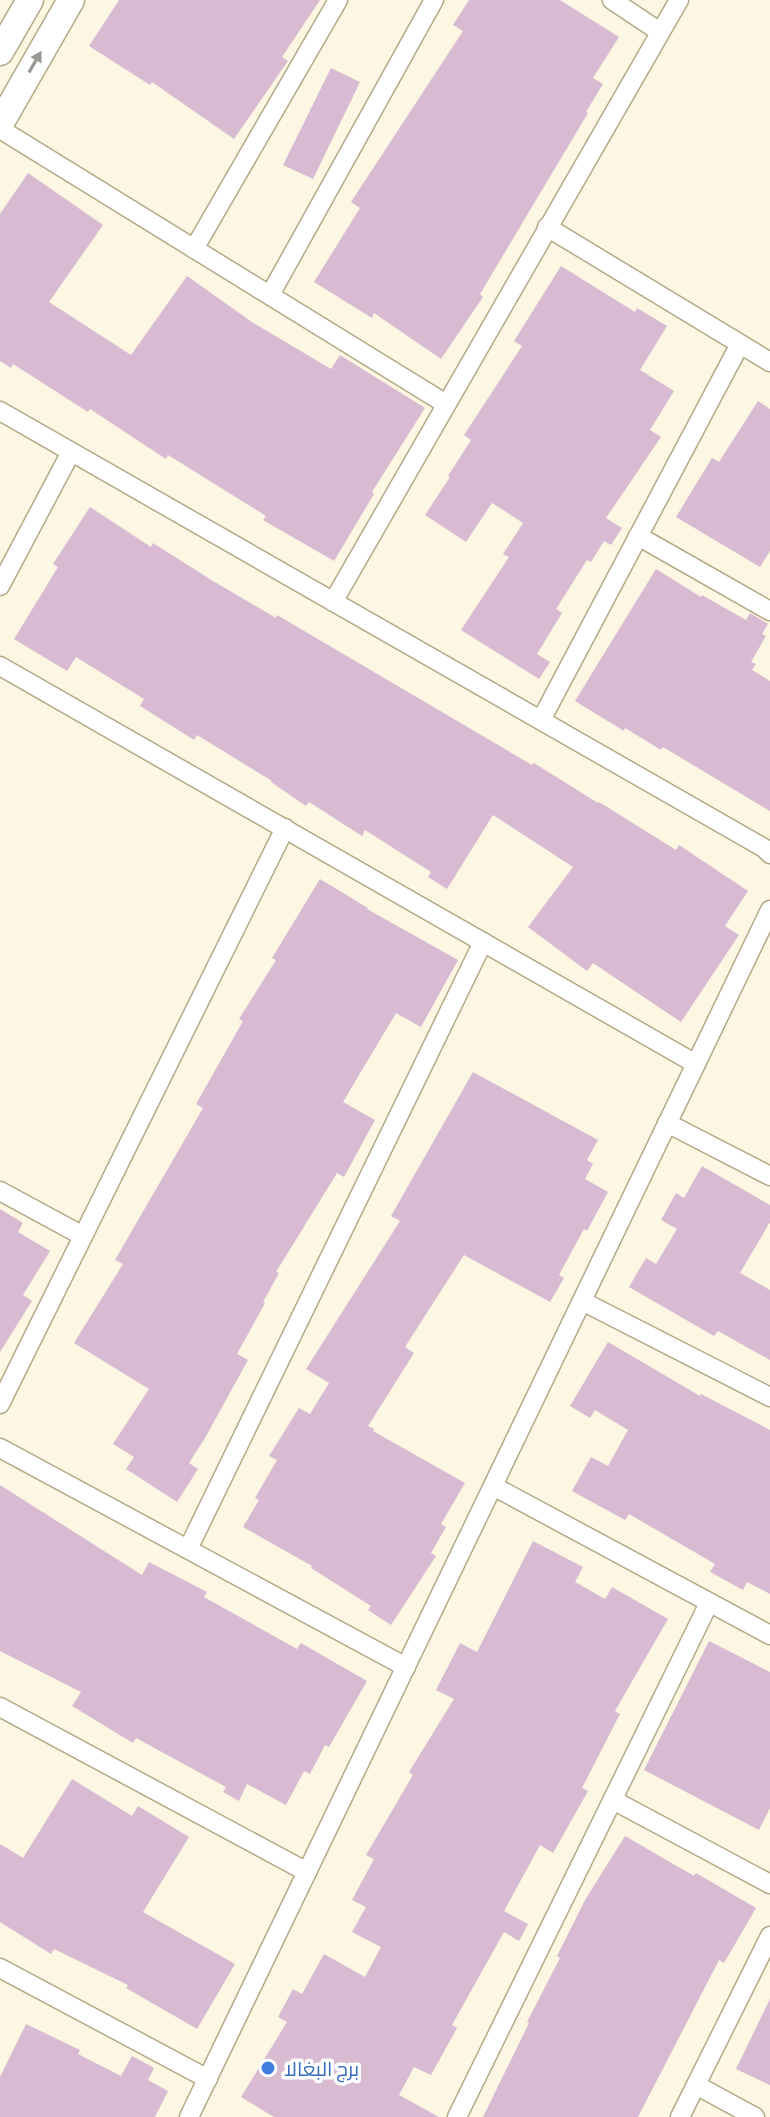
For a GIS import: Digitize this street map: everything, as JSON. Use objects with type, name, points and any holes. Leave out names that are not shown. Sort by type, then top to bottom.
[{"type":"main road","points":[[0,52],[30,0]]},
{"type":"main road","points":[[0,126],[71,0]]},
{"type":"street","points":[[194,249],[338,0]]},
{"type":"street","points":[[270,295],[434,0]]},
{"type":"street","points":[[612,0],[660,32]]},
{"type":"street","points":[[333,602],[679,0]]},
{"type":"street","points":[[0,126],[446,404]]},
{"type":"street","points":[[547,227],[770,362]]},
{"type":"street","points":[[541,720],[740,344]]},
{"type":"street","points":[[0,411],[768,851]]},
{"type":"street","points":[[0,586],[71,452]]},
{"type":"street","points":[[638,536],[770,611]]},
{"type":"street","points":[[0,666],[696,1064]]},
{"type":"street","points":[[0,1404],[285,828]]},
{"type":"street","points":[[189,2117],[770,910]]},
{"type":"street","points":[[188,1549],[483,942]]},
{"type":"street","points":[[667,1123],[770,1176]]},
{"type":"street","points":[[0,1191],[83,1236]]},
{"type":"street","points":[[582,1301],[770,1397]]},
{"type":"street","points":[[0,1448],[406,1667]]},
{"type":"street","points":[[493,1486],[770,1635]]},
{"type":"street","points":[[457,2117],[709,1603]]},
{"type":"street","points":[[0,1707],[307,1872]]},
{"type":"street","points":[[613,1800],[770,1884]]},
{"type":"street","points":[[680,2117],[770,1936]]},
{"type":"street","points":[[0,1968],[208,2079]]},
{"type":"street","points":[[696,2085],[755,2117]]},
{"type":"building","points":[[119,0],[320,0],[282,57],[288,61],[234,139],[152,82],[150,85],[89,46]]},
{"type":"building","points":[[469,0],[560,0],[619,37],[593,78],[603,84],[588,113],[480,294],[483,297],[441,359],[374,313],[372,318],[314,282],[360,208],[351,202],[463,31],[453,25]]},
{"type":"building","points":[[331,68],[360,82],[313,179],[283,165]]},
{"type":"building","points":[[28,173],[103,225],[49,302],[131,355],[187,276],[252,322],[331,369],[340,355],[425,408],[372,492],[374,494],[334,561],[263,520],[266,516],[168,455],[166,459],[90,409],[88,412],[13,364],[11,368],[0,361],[0,214]]},
{"type":"building","points":[[561,266],[635,312],[637,308],[667,326],[640,370],[674,391],[650,430],[661,437],[606,518],[622,528],[611,545],[604,541],[591,562],[587,560],[556,609],[562,613],[537,654],[550,662],[539,679],[461,630],[509,557],[503,554],[523,523],[492,503],[466,542],[425,515],[471,440],[464,435],[522,346],[514,341]]},
{"type":"building","points":[[758,401],[770,409],[770,551],[760,567],[676,517],[712,458],[719,462]]},
{"type":"building","points":[[90,507],[151,547],[153,543],[276,618],[277,615],[532,765],[534,763],[676,850],[679,845],[748,891],[725,926],[739,935],[681,1022],[593,963],[587,971],[528,927],[573,867],[493,815],[447,889],[428,877],[431,872],[365,830],[362,836],[309,802],[306,806],[197,735],[194,740],[140,706],[144,699],[76,657],[67,671],[14,639],[58,567],[53,564]]},
{"type":"building","points":[[656,569],[746,620],[750,613],[768,624],[762,634],[766,636],[751,662],[756,664],[752,670],[770,681],[770,811],[663,747],[661,750],[625,728],[624,731],[575,701]]},
{"type":"building","points":[[320,879],[458,960],[421,1027],[396,1013],[343,1102],[375,1120],[344,1177],[337,1173],[276,1272],[279,1273],[265,1303],[237,1354],[248,1360],[189,1463],[198,1469],[177,1502],[126,1469],[134,1457],[113,1444],[149,1389],[74,1343],[123,1264],[115,1260],[203,1108],[196,1104],[243,1021],[239,1019],[276,960],[272,958]]},
{"type":"building","points":[[473,1072],[598,1140],[587,1160],[593,1164],[585,1179],[608,1192],[559,1275],[564,1278],[550,1302],[464,1255],[405,1347],[414,1353],[368,1426],[465,1483],[441,1524],[446,1527],[431,1553],[436,1556],[391,1625],[368,1610],[371,1606],[312,1566],[243,1527],[259,1500],[255,1498],[277,1460],[269,1456],[299,1408],[310,1414],[329,1383],[306,1369],[400,1221],[391,1216]]},
{"type":"building","points":[[702,1166],[770,1205],[770,1222],[740,1273],[770,1290],[770,1360],[718,1331],[714,1336],[629,1287],[646,1258],[656,1264],[677,1229],[661,1220],[676,1193],[684,1198]]},
{"type":"building","points":[[0,1209],[23,1223],[18,1232],[50,1251],[23,1295],[32,1301],[0,1352]]},
{"type":"building","points":[[608,1342],[700,1396],[770,1430],[770,1594],[747,1582],[743,1590],[710,1572],[715,1564],[629,1514],[625,1520],[572,1491],[591,1457],[608,1466],[628,1430],[595,1410],[590,1418],[570,1406]]},
{"type":"building","points":[[0,1485],[142,1575],[149,1562],[207,1592],[204,1597],[297,1649],[301,1643],[367,1681],[329,1747],[325,1745],[310,1774],[304,1771],[286,1805],[247,1784],[239,1801],[223,1792],[226,1787],[136,1738],[133,1743],[72,1706],[81,1692],[0,1651]]},
{"type":"building","points":[[533,1541],[583,1567],[575,1582],[605,1599],[612,1587],[668,1619],[615,1711],[620,1714],[582,1788],[588,1791],[553,1853],[540,1845],[504,1911],[528,1924],[519,1941],[504,1932],[452,2025],[457,2028],[431,2075],[414,2067],[399,2095],[439,2117],[274,2117],[241,2097],[287,2022],[278,2017],[293,1989],[302,1994],[324,1954],[365,1977],[381,1947],[352,1932],[366,1907],[352,1900],[374,1859],[366,1855],[413,1775],[409,1772],[454,1699],[436,1690],[460,1643],[477,1652]]},
{"type":"building","points":[[709,1641],[770,1672],[770,1808],[759,1830],[644,1770]]},
{"type":"building","points":[[72,1779],[132,1816],[138,1806],[189,1837],[143,1912],[235,1964],[197,2029],[126,1988],[128,1985],[54,1949],[51,1954],[0,1922],[0,1844],[23,1858]]},
{"type":"building","points":[[625,1836],[756,1908],[724,1963],[719,1960],[638,2117],[483,2117],[585,1900]]},
{"type":"building","points":[[770,1999],[770,2085],[736,2069]]},
{"type":"building","points":[[26,2024],[80,2050],[78,2054],[121,2076],[132,2056],[154,2068],[148,2080],[168,2091],[155,2117],[0,2117],[0,2077]]},
{"type":"place","name":"برج البغالا","points":[[268,2068]]}]
